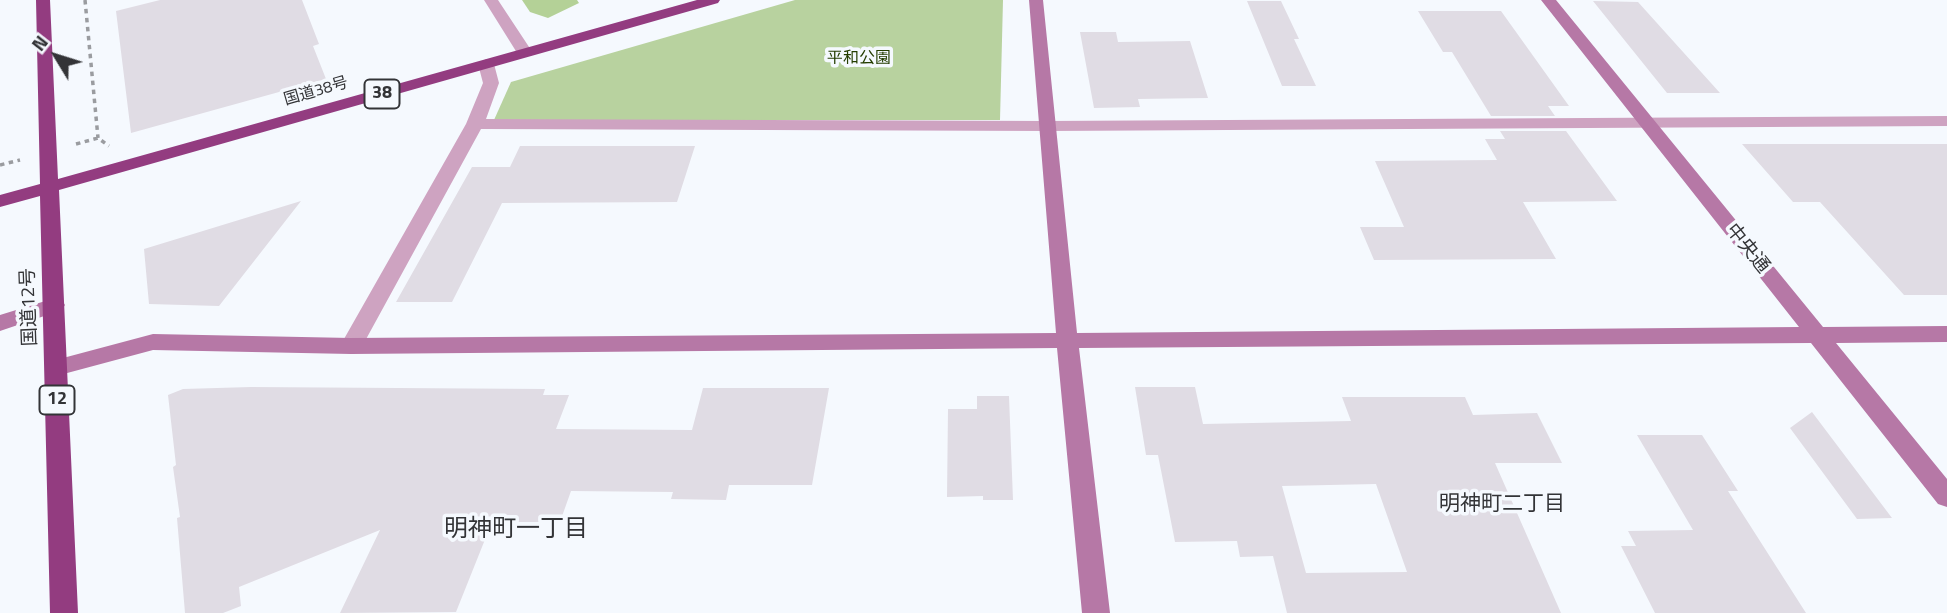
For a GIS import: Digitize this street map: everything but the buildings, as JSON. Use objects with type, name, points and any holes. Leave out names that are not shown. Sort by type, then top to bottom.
[{"type":"highway","name":"国道12号","points":[[43,0],[64,613]]},
{"type":"highway","name":"国道38号","points":[[0,201],[713,0]]},
{"type":"street","points":[[491,0],[525,53]]},
{"type":"street","points":[[1036,0],[1067,339],[1096,613]]},
{"type":"street","name":"中央通","points":[[1548,0],[1947,497]]},
{"type":"street","points":[[351,345],[475,124],[491,83],[486,64]]},
{"type":"street","points":[[475,124],[1048,126],[1947,121]]},
{"type":"street","points":[[0,323],[55,305]]},
{"type":"street","points":[[56,368],[153,342],[351,345],[1947,334]]},
{"type":"path","points":[[85,0],[98,138]]},
{"type":"green space","points":[[522,0],[577,0],[579,3],[548,18],[530,12]]},
{"type":"green space","name":"平和公園","points":[[795,0],[1003,0],[1000,120],[494,120],[511,82]]},
{"type":"district","name":"明神町二丁目","points":[[1502,505]]},
{"type":"district","name":"明神町一丁目","points":[[516,530]]}]
